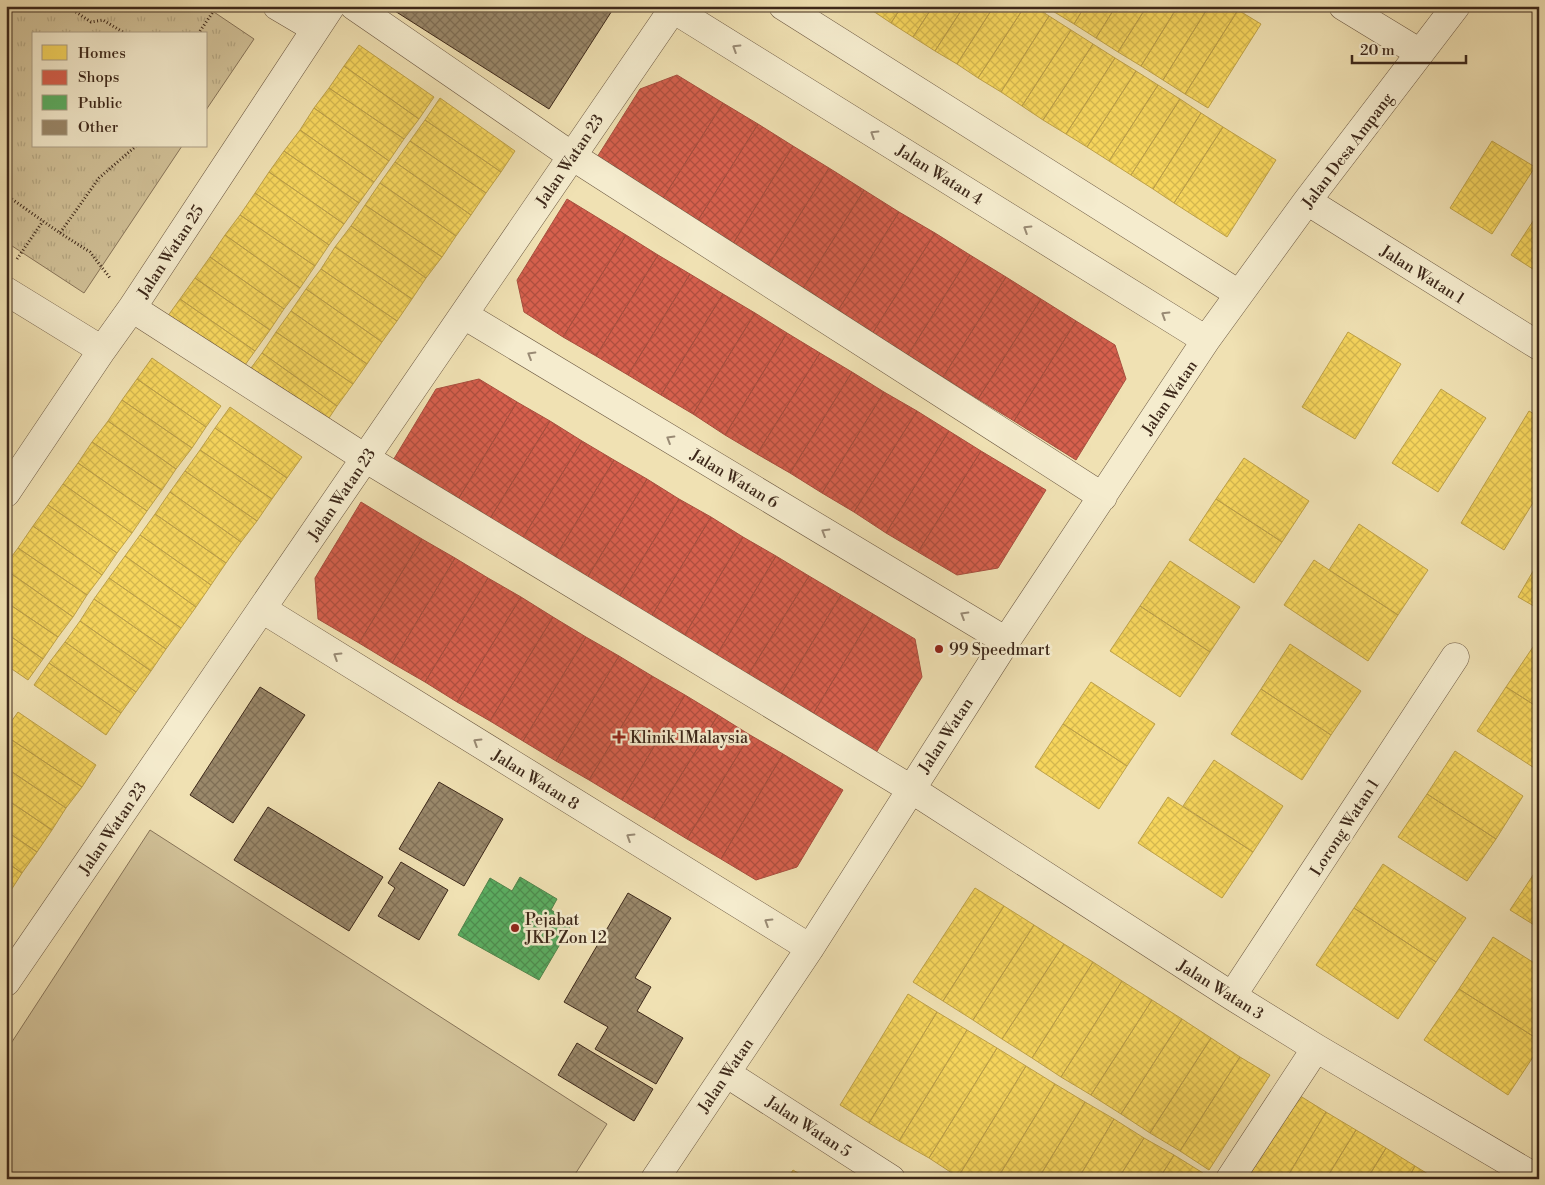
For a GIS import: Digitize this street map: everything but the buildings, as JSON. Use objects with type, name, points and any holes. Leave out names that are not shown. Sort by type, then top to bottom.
[{"type":"street","points":[[277,6],[316,29]]},
{"type":"street","name":"Jalan Watan 25","points":[[6,493],[132,308],[331,6]]},
{"type":"street","points":[[354,6],[572,156],[1103,497]]},
{"type":"street","points":[[783,6],[820,16],[1239,294]]},
{"type":"street","points":[[1343,6],[1420,53]]},
{"type":"street","name":"Jalan Desa Ampang","points":[[1239,294],[1456,6]]},
{"type":"street","name":"Jalan Watan 23","points":[[6,982],[674,7]]},
{"type":"street","name":"Jalan Watan 4","points":[[674,7],[1206,340]]},
{"type":"street","name":"Jalan Watan 1","points":[[1307,202],[1539,346]]},
{"type":"street","points":[[9,279],[102,350]]},
{"type":"street","name":"Jalan Watan","points":[[655,1179],[810,948],[1006,641],[1206,340],[1239,294]]},
{"type":"street","name":"Jalan Watan 3","points":[[132,308],[365,458],[911,789],[1316,1048],[1535,1169]]},
{"type":"street","name":"Jalan Watan 6","points":[[464,314],[1006,641]]},
{"type":"street","name":"Jalan Watan 8","points":[[262,609],[810,948]]},
{"type":"street","name":"Lorong Watan 1","points":[[1232,996],[1455,657]]},
{"type":"street","points":[[1230,1179],[1316,1048]]},
{"type":"street","name":"Jalan Watan 5","points":[[726,1074],[891,1179]]},
{"type":"path","points":[[67,6],[91,22],[103,20],[123,32]]},
{"type":"path","points":[[199,32],[217,6]]},
{"type":"path","points":[[60,233],[99,178],[134,148]]},
{"type":"path","points":[[6,195],[90,252],[132,308]]},
{"type":"path","points":[[9,279],[43,221]]},
{"type":"green space","points":[[6,6],[205,6],[254,39],[208,107],[208,32],[32,32],[32,148],[181,148],[84,293],[6,242]]},
{"type":"green space","points":[[150,830],[607,1124],[572,1179],[6,1179],[6,1051]]},
{"type":"place","name":"99 Speedmart","points":[[939,649]]},
{"type":"place","name":"Klinik 1Malaysia","points":[[619,737]]},
{"type":"place","name":"Pejabat JKP Zon 12","points":[[515,928]]}]
